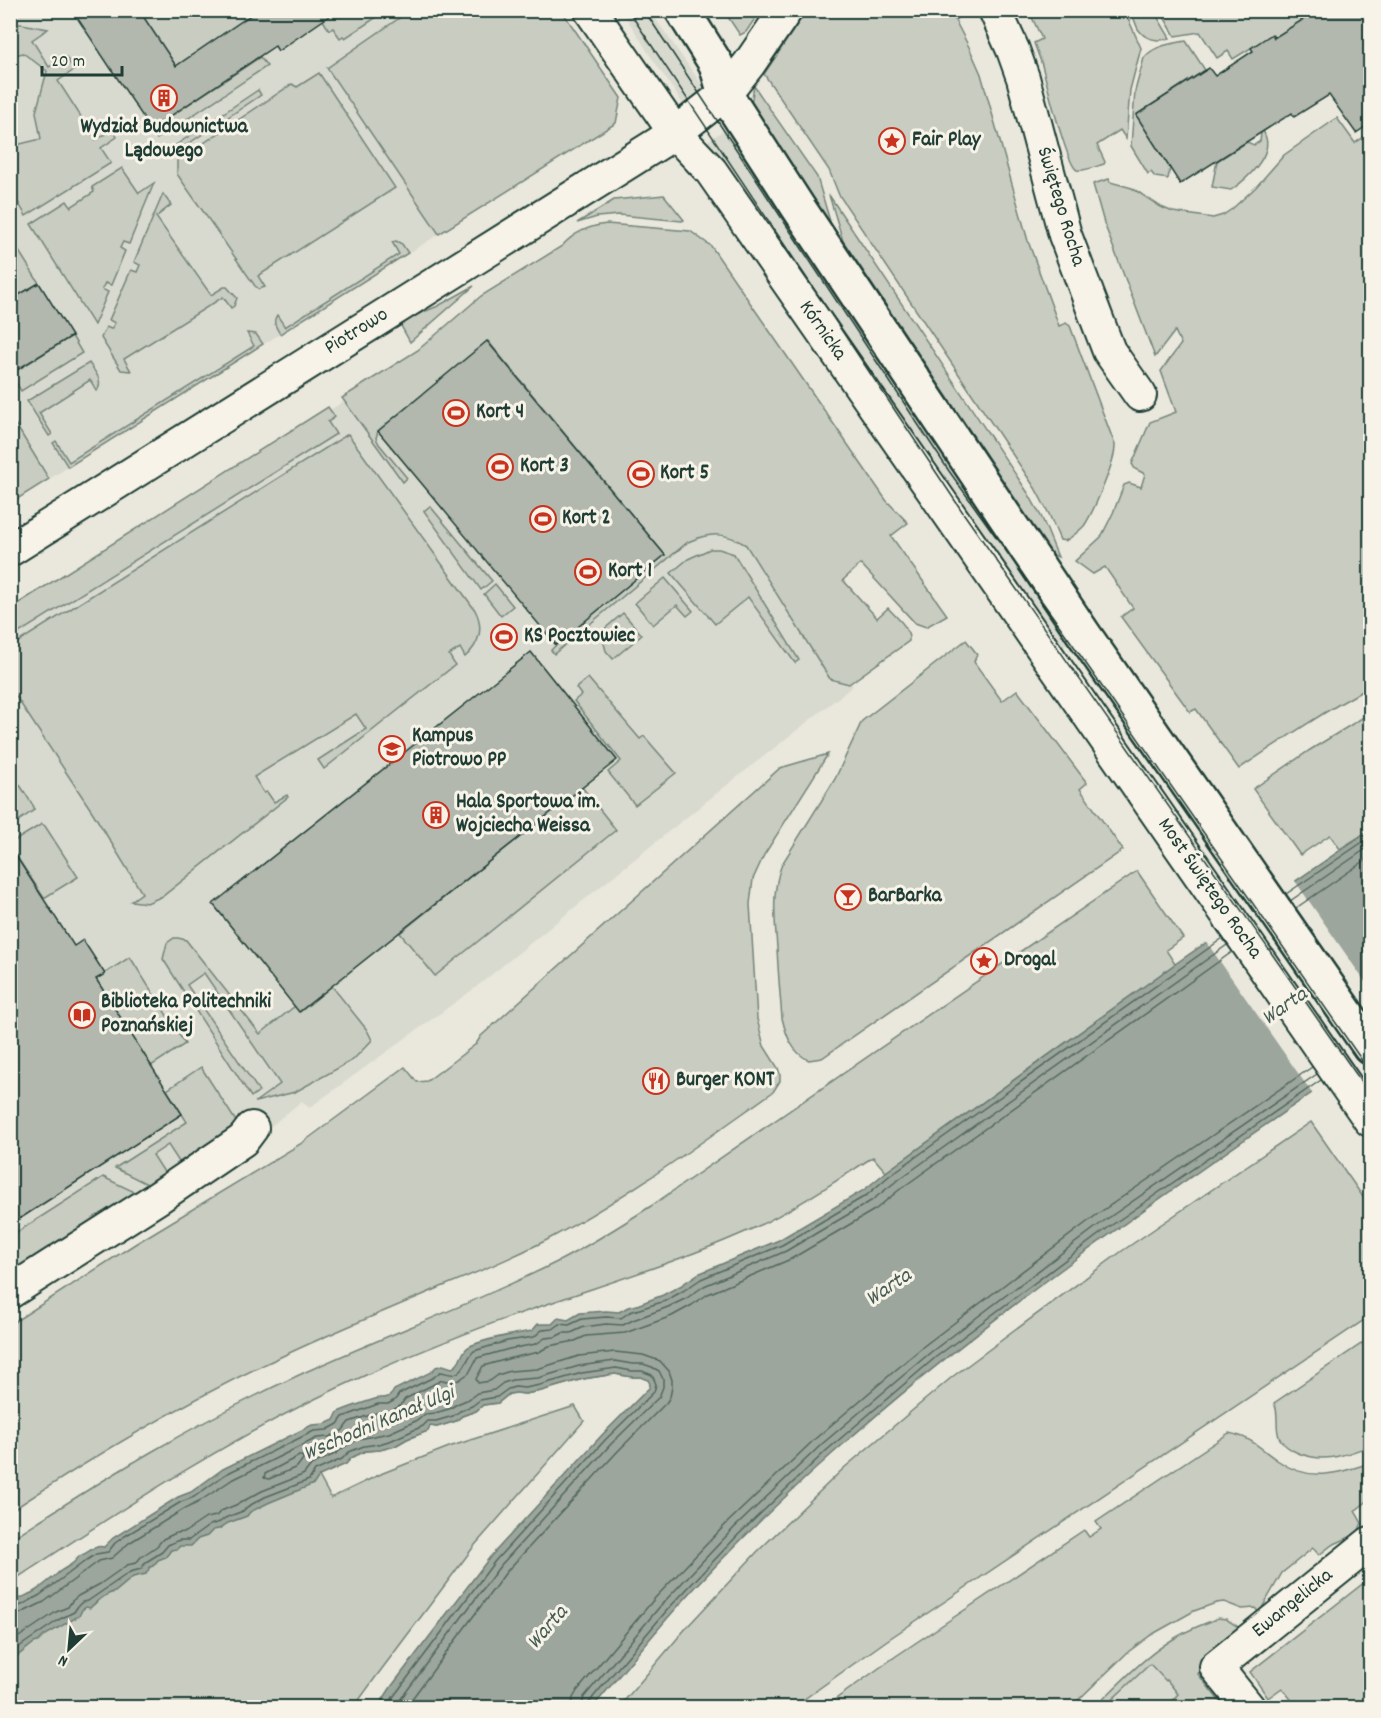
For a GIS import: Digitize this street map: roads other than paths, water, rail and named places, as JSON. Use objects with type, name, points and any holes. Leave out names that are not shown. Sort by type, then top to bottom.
[{"type":"street","name":"Kórnicka","points":[[590,10],[675,133],[711,171],[1048,657]]},
{"type":"street","points":[[682,10],[716,64],[714,103]]},
{"type":"street","name":"Piotrowo","points":[[10,550],[675,133],[714,103],[749,64],[786,10]]},
{"type":"street","name":"Świętego Rocha","points":[[995,10],[1023,78],[1069,246],[1109,351],[1140,395]]},
{"type":"street","name":"Most Świętego Rocha","points":[[714,103],[792,198],[1083,633],[1371,1047]]},
{"type":"street","name":"Most Świętego Rocha","points":[[1048,657],[1371,1120]]},
{"type":"street","points":[[10,1292],[159,1197],[243,1140],[252,1128]]},
{"type":"street","name":"Ewangelicka","points":[[1249,1707],[1216,1666],[1371,1543]]},
{"type":"water","points":[[1370,830],[1370,1053],[1095,1245],[961,1346],[896,1399],[811,1473],[730,1551],[672,1613],[593,1707],[378,1707],[490,1557],[602,1435],[649,1388],[648,1380],[641,1377],[615,1374],[583,1379],[541,1391],[509,1394],[498,1403],[483,1405],[456,1421],[437,1427],[430,1426],[428,1431],[395,1446],[365,1451],[351,1458],[346,1464],[319,1476],[314,1484],[213,1530],[191,1546],[180,1546],[171,1550],[166,1557],[150,1567],[146,1574],[133,1577],[90,1608],[86,1607],[79,1616],[44,1636],[11,1661],[11,1606],[75,1562],[79,1556],[94,1548],[104,1547],[113,1538],[178,1497],[191,1492],[223,1469],[312,1425],[325,1424],[334,1420],[338,1412],[377,1398],[388,1397],[394,1390],[431,1372],[436,1367],[443,1365],[452,1368],[459,1362],[466,1349],[471,1346],[532,1331],[538,1324],[552,1324],[558,1318],[568,1320],[580,1313],[619,1312],[663,1295],[698,1274],[779,1240],[864,1190],[1175,964]]},
{"type":"tram line","points":[[628,10],[964,514],[1370,1094]]},
{"type":"tram line","points":[[644,10],[949,471],[1071,642],[1370,1072]]},
{"type":"place","name":"Wydział Budownictwa Lądowego","points":[[164,98]]},
{"type":"place","name":"Fair Play","points":[[892,141]]},
{"type":"place","name":"Kort 4","points":[[456,413]]},
{"type":"place","name":"Kort 3","points":[[500,467]]},
{"type":"place","name":"Kort 5","points":[[641,474]]},
{"type":"place","name":"Kort 2","points":[[543,519]]},
{"type":"place","name":"Kort 1","points":[[588,572]]},
{"type":"place","name":"KS Pocztowiec","points":[[504,637]]},
{"type":"place","name":"Kampus Piotrowo PP","points":[[392,749]]},
{"type":"place","name":"Hala Sportowa im. Wojciecha Weissa","points":[[436,815]]},
{"type":"place","name":"BarBarka","points":[[848,897]]},
{"type":"place","name":"Drogal","points":[[984,961]]},
{"type":"place","name":"Biblioteka Politechniki Poznańskiej","points":[[82,1015]]},
{"type":"place","name":"Burger KONT","points":[[656,1081]]},
{"type":"water label","name":"Warta","points":[[1285,1007]]},
{"type":"water label","name":"Warta","points":[[889,1288]]},
{"type":"water label","name":"Wschodni Kanał Ulgi","points":[[379,1424]]},
{"type":"water label","name":"Warta","points":[[548,1628]]}]
